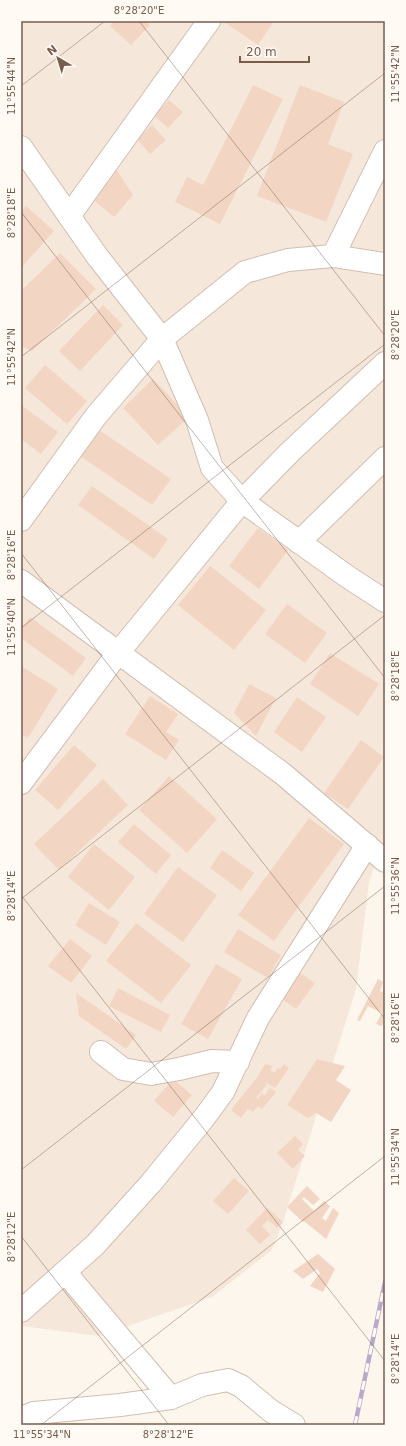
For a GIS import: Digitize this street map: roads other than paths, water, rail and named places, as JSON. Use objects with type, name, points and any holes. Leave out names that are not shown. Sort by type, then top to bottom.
[{"type":"street","points":[[69,216],[209,21]]},
{"type":"street","points":[[21,147],[97,256],[162,338],[197,420],[212,468],[242,501],[348,577],[385,601]]},
{"type":"street","points":[[333,256],[385,151]]},
{"type":"street","points":[[21,520],[96,416],[162,338],[245,272],[288,260],[333,256],[385,264]]},
{"type":"street","points":[[21,783],[118,653],[242,501],[290,452],[385,363]]},
{"type":"street","points":[[299,542],[385,458]]},
{"type":"street","points":[[21,581],[283,774],[385,861]]},
{"type":"street","points":[[21,1311],[95,1245],[156,1177],[216,1102],[223,1092],[238,1062],[258,1018],[367,845]]},
{"type":"street","points":[[101,1052],[123,1069],[151,1074],[212,1061],[238,1062]]},
{"type":"street","points":[[65,1272],[171,1398]]},
{"type":"street","points":[[21,1418],[34,1413],[120,1405],[171,1398],[202,1385],[228,1380],[241,1386],[271,1412],[294,1425]]},
{"type":"railway","points":[[355,1425],[385,1282]]}]
